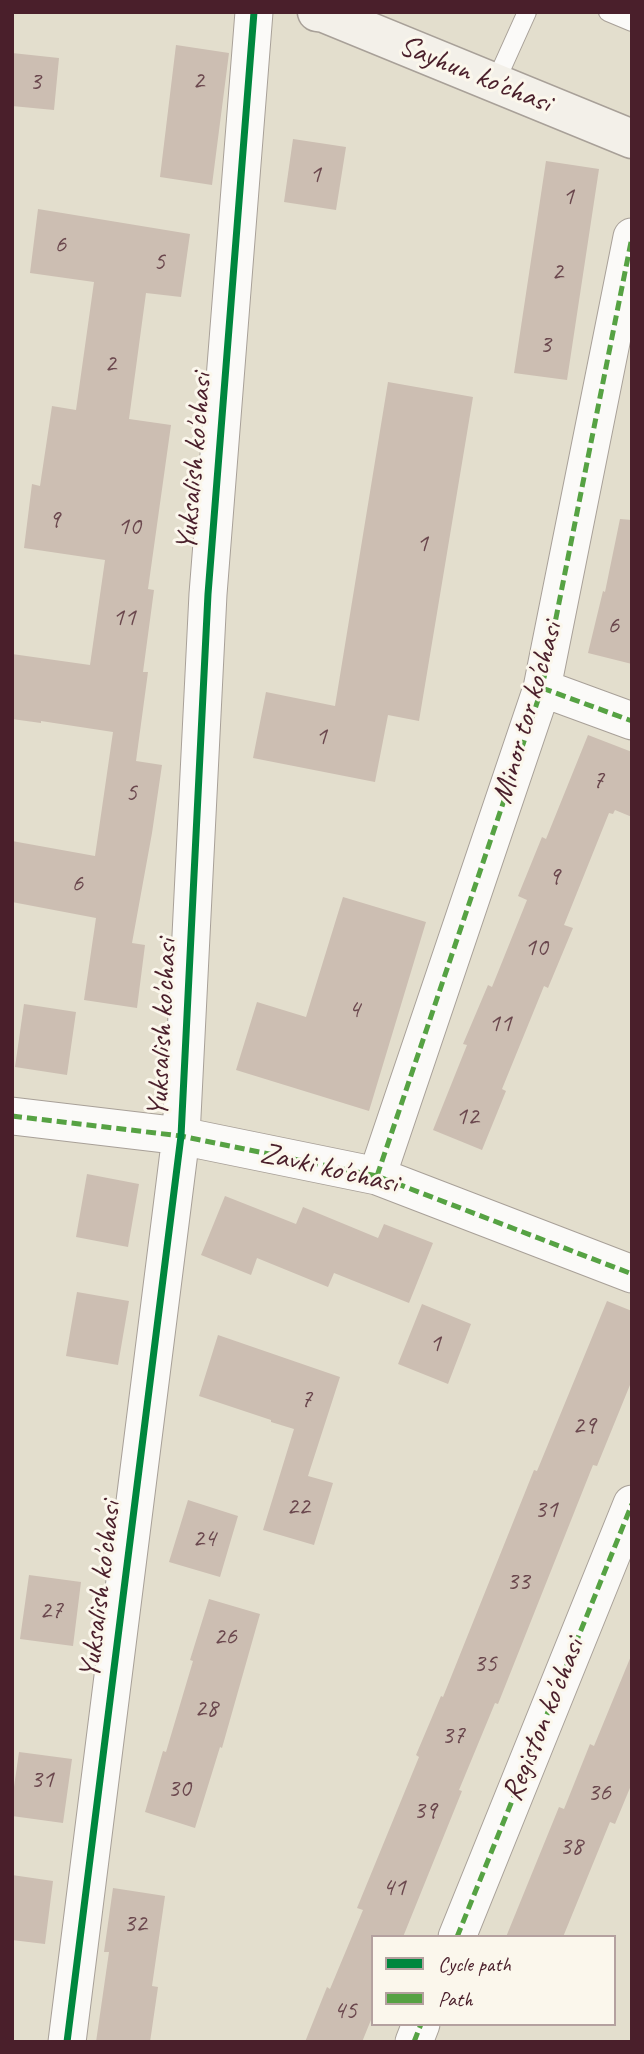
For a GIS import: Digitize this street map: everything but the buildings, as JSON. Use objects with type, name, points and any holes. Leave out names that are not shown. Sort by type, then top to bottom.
[{"type":"street","name":"Yuksalish ko'chasi","points":[[67,2042],[181,1136],[208,594],[254,12]]},
{"type":"street","name":"Sayhun ko'chasi","points":[[317,12],[632,139]]},
{"type":"street","name":"Minor tor ko'chasi","points":[[377,1176],[542,688],[632,237]]},
{"type":"street","points":[[542,688],[632,721]]},
{"type":"street","name":"Zavki ko'chasi","points":[[12,1116],[181,1136],[377,1176],[632,1274]]},
{"type":"street","name":"Registon ko'chasi","points":[[458,1935],[632,1504]]},
{"type":"lane","points":[[495,83],[527,12]]},
{"type":"lane","points":[[608,12],[632,22]]},
{"type":"marked path","points":[[377,1176],[542,688],[632,237]]},
{"type":"marked path","points":[[542,688],[632,721]]},
{"type":"marked path","points":[[12,1116],[181,1136],[377,1176],[632,1274]]},
{"type":"marked path","points":[[458,1935],[632,1504]]},
{"type":"marked path","points":[[414,2042],[420,2026]]},
{"type":"cycle path","points":[[67,2042],[181,1136],[208,594],[254,12]]}]
